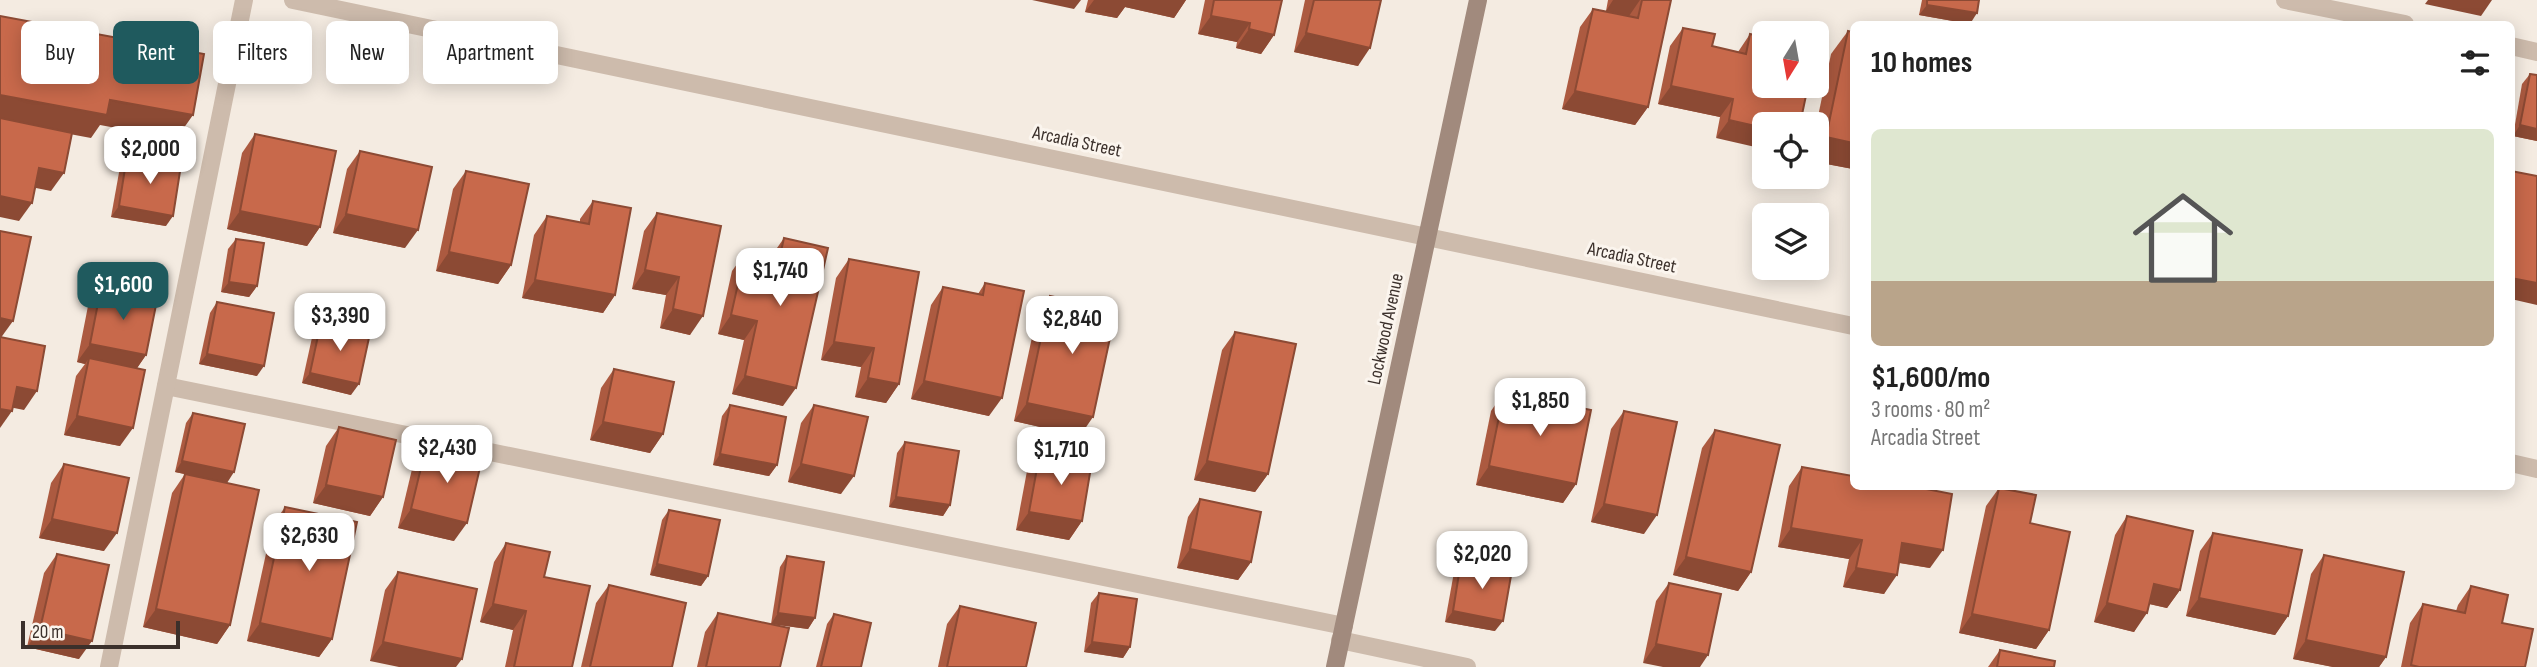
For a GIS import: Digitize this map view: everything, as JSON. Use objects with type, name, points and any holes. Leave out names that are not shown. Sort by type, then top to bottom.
[{"type":"street","points":[[109,667],[244,0]]},
{"type":"street","name":"Arcadia Street","points":[[293,0],[1850,325]]},
{"type":"street","name":"Lockwood Avenue","points":[[1335,667],[1478,0]]},
{"type":"street","points":[[2285,0],[2390,21]]},
{"type":"street","points":[[2515,47],[2537,51]]},
{"type":"street","points":[[166,386],[1342,633],[1467,667]]},
{"type":"street","points":[[2515,464],[2537,469]]},
{"type":"building","points":[[1214,0],[1282,0],[1274,35],[1249,29],[1250,23],[1211,16]]},
{"type":"building","points":[[1314,0],[1381,0],[1370,48],[1306,33]]},
{"type":"building","points":[[1642,0],[1671,0],[1648,107],[1575,91],[1593,9],[1638,18]]},
{"type":"building","points":[[1927,0],[1979,0],[1977,13],[1927,5]]},
{"type":"building","points":[[0,16],[27,21],[21,21],[21,84],[99,84],[99,34],[113,37],[113,84],[199,84],[193,115],[110,100],[107,115],[0,95]]},
{"type":"building","points":[[1683,28],[1715,34],[1712,46],[1746,54],[1752,34],[1752,98],[1805,98],[1803,112],[1752,112],[1752,125],[1729,120],[1733,99],[1671,86]]},
{"type":"building","points":[[1848,31],[1850,31],[1850,142],[1829,138],[1829,123]]},
{"type":"building","points":[[199,53],[204,54],[199,82]]},
{"type":"building","points":[[2530,74],[2537,75],[2537,129],[2520,125]]},
{"type":"building","points":[[0,118],[72,133],[64,173],[39,168],[32,203],[0,196]]},
{"type":"building","points":[[255,134],[336,151],[320,227],[240,211]]},
{"type":"building","points":[[360,151],[432,167],[418,230],[346,214]]},
{"type":"building","points":[[127,156],[181,165],[173,216],[119,206]]},
{"type":"building","points":[[466,171],[529,184],[511,265],[449,252]]},
{"type":"building","points":[[2515,172],[2537,176],[2537,283],[2515,279]]},
{"type":"building","points":[[593,201],[631,208],[615,295],[535,280],[547,216],[589,224]]},
{"type":"building","points":[[657,213],[721,226],[703,316],[673,309],[679,277],[645,270]]},
{"type":"building","points":[[0,231],[31,237],[13,321],[0,318]]},
{"type":"building","points":[[784,238],[828,248],[796,388],[745,376],[757,321],[731,315],[745,253],[779,260]]},
{"type":"building","points":[[236,239],[264,243],[257,286],[229,282]]},
{"type":"building","points":[[849,259],[919,272],[899,384],[868,378],[874,348],[834,342]]},
{"type":"building","points":[[985,283],[1024,291],[1002,398],[924,381],[943,287],[983,295]]},
{"type":"building","points":[[101,288],[157,300],[146,355],[90,344]]},
{"type":"building","points":[[1050,296],[1116,310],[1093,417],[1027,403]]},
{"type":"building","points":[[217,302],[274,313],[264,366],[207,354]]},
{"type":"building","points":[[321,322],[370,333],[359,384],[310,373]]},
{"type":"building","points":[[1235,332],[1296,344],[1268,474],[1207,461]]},
{"type":"building","points":[[0,337],[45,346],[37,391],[17,387],[12,411],[0,409]]},
{"type":"building","points":[[89,358],[145,370],[133,428],[77,416]]},
{"type":"building","points":[[614,369],[674,382],[663,434],[603,422]]},
{"type":"building","points":[[1504,392],[1591,410],[1576,484],[1489,466]]},
{"type":"building","points":[[730,405],[786,417],[777,465],[720,454]]},
{"type":"building","points":[[814,405],[868,417],[854,476],[801,464]]},
{"type":"building","points":[[1624,411],[1677,422],[1657,515],[1604,504]]},
{"type":"building","points":[[193,413],[245,424],[234,472],[182,461]]},
{"type":"building","points":[[339,427],[396,440],[383,497],[326,485]]},
{"type":"building","points":[[1715,430],[1780,445],[1751,572],[1686,557]]},
{"type":"building","points":[[905,442],[959,451],[950,505],[896,497]]},
{"type":"building","points":[[426,447],[482,459],[467,523],[411,509]]},
{"type":"building","points":[[1040,452],[1092,461],[1082,521],[1029,512]]},
{"type":"building","points":[[64,464],[129,478],[117,533],[52,519]]},
{"type":"building","points":[[1802,467],[1850,475],[1850,490],[1932,490],[1952,494],[1943,550],[1902,543],[1897,575],[1856,568],[1862,540],[1791,528]]},
{"type":"building","points":[[185,474],[259,490],[230,625],[156,609]]},
{"type":"building","points":[[1999,490],[2036,495],[2030,523],[2070,532],[2049,630],[1972,614]]},
{"type":"building","points":[[1200,499],[1261,512],[1251,562],[1190,549]]},
{"type":"building","points":[[285,507],[357,522],[332,639],[260,623]]},
{"type":"building","points":[[669,510],[720,520],[708,576],[657,564]]},
{"type":"building","points":[[2127,516],[2193,531],[2180,590],[2154,584],[2147,613],[2107,603]]},
{"type":"building","points":[[2213,533],[2302,550],[2288,616],[2199,598]]},
{"type":"building","points":[[506,543],[550,552],[544,577],[590,586],[572,667],[514,667],[526,611],[493,604]]},
{"type":"building","points":[[57,554],[109,565],[92,641],[40,629]]},
{"type":"building","points":[[2324,555],[2404,572],[2386,657],[2306,640]]},
{"type":"building","points":[[787,556],[824,562],[815,618],[778,613]]},
{"type":"building","points":[[1461,561],[1512,570],[1503,621],[1453,611]]},
{"type":"building","points":[[398,572],[477,589],[462,659],[383,642]]},
{"type":"building","points":[[1669,583],[1721,594],[1708,655],[1656,644]]},
{"type":"building","points":[[609,585],[686,603],[672,667],[590,667]]},
{"type":"building","points":[[2471,586],[2508,595],[2502,623],[2533,629],[2525,667],[2411,665],[2423,604],[2465,613]]},
{"type":"building","points":[[1099,593],[1137,599],[1130,647],[1092,642]]},
{"type":"building","points":[[960,606],[1036,623],[1026,667],[947,667]]},
{"type":"building","points":[[718,613],[789,628],[780,667],[706,667]]},
{"type":"building","points":[[834,614],[871,623],[861,667],[821,667]]},
{"type":"building","points":[[2000,650],[2055,661],[2054,667],[1997,667]]}]
